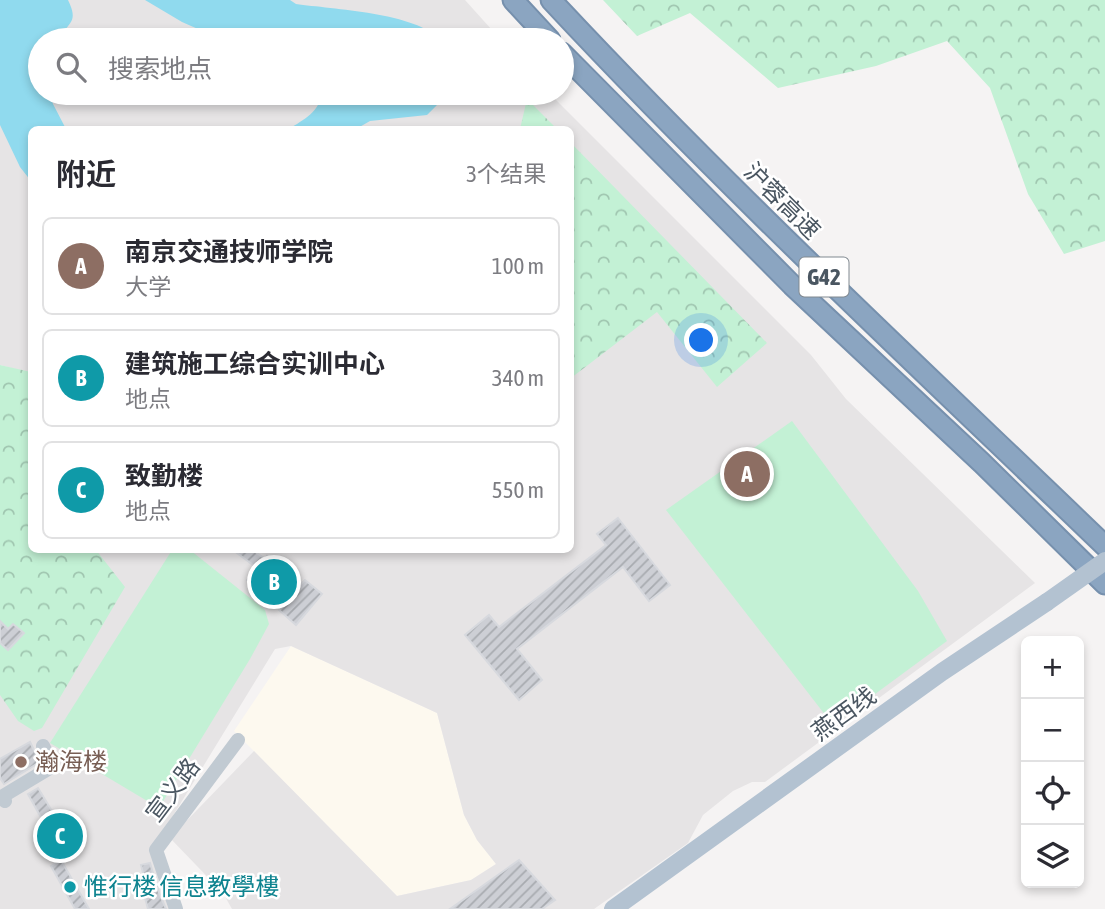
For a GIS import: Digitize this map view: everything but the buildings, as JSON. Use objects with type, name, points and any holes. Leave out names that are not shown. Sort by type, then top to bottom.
[{"type":"highway","points":[[513,0],[539,28]]},
{"type":"highway","name":"沪蓉高速","points":[[551,0],[712,166],[870,322],[1105,546]]},
{"type":"highway","name":"G42","points":[[574,65],[792,285],[982,463],[1105,584]]},
{"type":"main road","name":"燕西线","points":[[614,909],[942,672],[1105,561]]},
{"type":"lane","name":"宣义路","points":[[176,909],[156,850],[238,740]]},
{"type":"lane","points":[[5,801],[3,796],[53,766],[43,746]]},
{"type":"shaded area","points":[[0,0],[465,0],[490,28],[28,28],[28,105],[561,105],[811,355],[846,399],[1035,583],[765,782],[752,782],[733,791],[703,815],[688,843],[594,909],[232,909],[223,893],[170,838],[254,751],[397,896],[471,880],[496,864],[477,840],[464,815],[437,713],[291,646],[275,649],[152,850],[171,909],[0,909],[0,531],[28,548],[28,553],[574,553],[574,126],[28,126],[28,372],[0,365]]},
{"type":"shaded area","points":[[291,646],[437,713],[464,815],[477,840],[496,864],[471,880],[397,896],[234,731]]},
{"type":"green space","points":[[603,0],[1105,0],[1105,241],[1064,254],[1028,194],[990,88],[947,41],[876,66],[778,88],[690,13],[637,36]]},
{"type":"green space","points":[[526,105],[533,105],[554,126],[521,126]]},
{"type":"green space","points":[[574,146],[767,343],[717,387],[657,312],[574,376]]},
{"type":"green space","points":[[0,365],[28,371],[28,553],[98,553],[125,587],[42,728],[34,731],[18,721],[0,695]]},
{"type":"green space","points":[[792,421],[918,591],[947,641],[833,725],[666,510]]},
{"type":"green space","points":[[170,553],[194,553],[265,610],[269,624],[159,808],[50,743]]},
{"type":"water","points":[[0,0],[68,0],[73,18],[67,28],[28,28],[28,105],[54,105],[64,126],[28,126],[28,177],[20,167],[0,125]]},
{"type":"water","points":[[145,0],[290,0],[296,4],[394,18],[422,28],[196,28]]},
{"type":"water","points":[[318,105],[437,105],[427,115],[370,121],[361,126],[293,126]]},
{"type":"place","name":"南京交通技师学院","points":[[747,474]]},
{"type":"place","name":"建筑施工综合实训中心","points":[[274,582]]},
{"type":"place","name":"瀚海楼","points":[[21,762]]},
{"type":"place","name":"致勤楼","points":[[60,836]]},
{"type":"place","name":"惟行楼 信息教學樓","points":[[70,887]]}]
